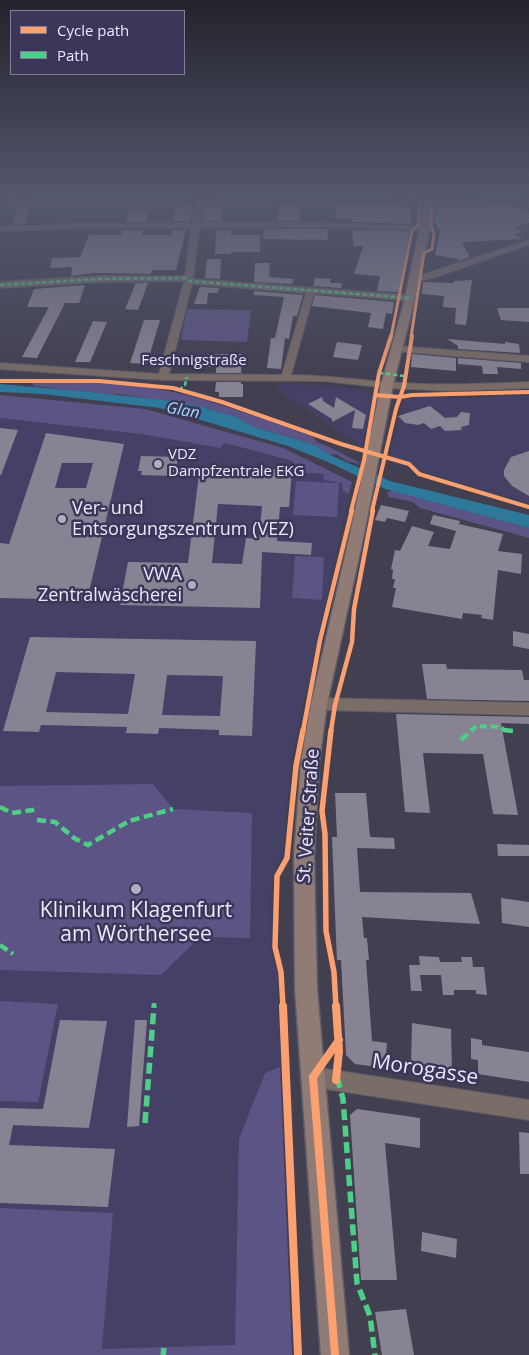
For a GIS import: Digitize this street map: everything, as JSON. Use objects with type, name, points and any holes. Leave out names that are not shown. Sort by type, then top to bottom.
[{"type":"main road","name":"St. Veiter Straße","points":[[334,1355],[306,989],[304,856],[310,762],[319,704],[359,524],[387,385],[410,298],[417,261]]},
{"type":"street","points":[[163,377],[189,280],[191,261]]},
{"type":"street","points":[[413,279],[430,276],[471,261]]},
{"type":"street","points":[[0,285],[98,279],[189,280],[410,298]]},
{"type":"street","points":[[286,377],[311,290]]},
{"type":"street","points":[[396,349],[529,359]]},
{"type":"street","name":"Feschnigstraße","points":[[0,366],[163,377],[326,378],[387,385],[452,388],[529,385]]},
{"type":"street","points":[[319,704],[529,709]]},
{"type":"street","name":"Morogasse","points":[[313,1077],[529,1110]]},
{"type":"shaded area","points":[[187,309],[251,310],[247,342],[181,340]]},
{"type":"shaded area","points":[[33,383],[118,384],[147,387],[190,396],[232,408],[314,437],[317,442],[359,462],[359,464],[347,461],[336,454],[330,455],[315,445],[261,429],[245,423],[237,417],[202,407],[119,394],[101,394],[33,386]]},
{"type":"shaded area","points":[[277,384],[318,385],[364,390],[373,396],[362,446],[278,390]]},
{"type":"shaded area","points":[[529,394],[529,504],[388,461],[403,401],[413,397],[477,398]]},
{"type":"shaded area","points":[[0,395],[145,409],[283,448],[352,482],[349,494],[343,491],[342,483],[323,480],[324,474],[294,472],[293,461],[225,443],[220,448],[141,434],[0,418]]},
{"type":"shaded area","name":"Klinikum Klagenfurt am Wörthersee","points":[[0,418],[141,434],[219,448],[225,443],[293,461],[342,483],[343,491],[349,494],[291,761],[283,854],[272,881],[271,942],[272,958],[278,971],[277,990],[292,1355],[0,1355]]},
{"type":"shaded area","points":[[296,481],[339,483],[337,517],[293,515]]},
{"type":"shaded area","points":[[393,491],[529,528],[529,538],[420,508],[413,502],[389,497],[387,492]]},
{"type":"shaded area","points":[[295,556],[324,557],[322,600],[292,598]]},
{"type":"shaded area","points":[[153,784],[173,809],[252,813],[250,938],[200,937],[161,975],[0,970],[0,786]]},
{"type":"shaded area","points":[[0,1001],[58,1004],[38,1102],[0,1101]]},
{"type":"shaded area","points":[[280,1067],[292,1355],[0,1355],[0,1208],[113,1213],[102,1349],[235,1345],[239,1139],[265,1073]]},
{"type":"water","name":"Glan","points":[[0,384],[181,402],[202,407],[237,417],[261,429],[315,445],[330,455],[390,481],[529,515],[529,528],[385,489],[328,462],[288,446],[160,408],[43,394],[0,392]]},
{"type":"building","points":[[51,261],[178,261],[176,270],[152,270],[151,274],[94,273],[71,276],[72,267],[50,268]]},
{"type":"building","points":[[207,261],[221,261],[220,279],[205,278]]},
{"type":"building","points":[[358,261],[405,261],[399,292],[377,291],[380,276],[354,274]]},
{"type":"building","points":[[255,263],[270,263],[269,277],[294,279],[292,284],[254,282]]},
{"type":"building","points":[[315,278],[331,279],[330,283],[342,283],[341,288],[313,286]]},
{"type":"building","points":[[472,280],[466,325],[455,324],[456,308],[443,307],[444,296],[422,294],[423,282],[454,283],[454,281]]},
{"type":"building","points":[[136,283],[148,283],[138,310],[125,309]]},
{"type":"building","points":[[85,285],[79,303],[65,303],[37,358],[22,357],[49,307],[27,307],[34,289]]},
{"type":"building","points":[[200,287],[219,288],[218,293],[208,293],[207,304],[194,304]]},
{"type":"building","points":[[254,291],[303,295],[297,316],[293,316],[289,339],[285,338],[281,369],[267,368],[271,338],[275,338],[284,297],[254,295]]},
{"type":"building","points":[[315,295],[394,302],[392,314],[386,313],[383,329],[368,327],[371,313],[312,306]]},
{"type":"building","points":[[497,308],[529,308],[529,322],[501,320]]},
{"type":"building","points":[[144,320],[160,320],[147,364],[130,363]]},
{"type":"building","points":[[93,321],[107,322],[90,362],[75,362]]},
{"type":"building","points":[[447,339],[519,344],[520,353],[458,349],[458,346]]},
{"type":"building","points":[[337,342],[362,345],[358,360],[333,357]]},
{"type":"building","points":[[208,354],[242,354],[241,373],[216,373],[216,367],[207,367]]},
{"type":"building","points":[[412,354],[456,358],[456,371],[411,367]]},
{"type":"building","points":[[458,358],[521,363],[521,369],[497,367],[498,374],[483,374],[482,366],[458,364]]},
{"type":"building","points":[[216,382],[241,382],[243,384],[243,397],[219,397],[219,392],[215,392]]},
{"type":"building","points":[[322,397],[323,401],[334,408],[336,397],[366,415],[363,429],[352,428],[355,410],[332,422],[332,419],[308,404]]},
{"type":"building","points":[[430,406],[445,418],[457,417],[461,412],[470,413],[469,425],[461,427],[462,430],[445,431],[440,426],[431,429],[424,423],[418,425],[405,423],[398,416]]},
{"type":"building","points":[[0,428],[18,430],[1,475],[0,475]]},
{"type":"building","name":"Ver- und Entsorgungszentrum (VEZ)","points":[[46,433],[124,444],[87,600],[0,598],[0,543],[9,544]],"holes":[[[62,463],[93,463],[86,488],[55,488]]]},
{"type":"building","points":[[529,451],[529,496],[512,486],[504,476],[504,470],[511,457]]},
{"type":"building","name":"VDZ Dampfzentrale EKG","points":[[141,456],[178,457],[175,476],[141,475],[142,471],[138,471]]},
{"type":"building","points":[[200,466],[292,470],[289,507],[280,507],[277,541],[312,543],[311,555],[262,552],[260,608],[120,605],[128,562],[188,563]],"holes":[[[218,504],[262,506],[259,539],[246,538],[242,564],[212,563]]]},
{"type":"building","points":[[381,505],[409,511],[405,522],[387,518],[385,522],[375,520]]},
{"type":"building","points":[[433,515],[460,521],[459,524],[503,534],[498,551],[522,554],[521,574],[498,570],[493,620],[481,618],[482,615],[463,613],[462,619],[392,607],[396,588],[393,588],[395,579],[392,579],[393,570],[391,569],[395,550],[400,551],[412,526],[434,532],[428,546],[450,549],[456,531],[430,524]]},
{"type":"building","points":[[513,631],[529,634],[529,649],[513,646]]},
{"type":"building","points":[[30,637],[256,641],[252,736],[219,735],[219,730],[159,728],[158,734],[126,733],[127,727],[41,725],[39,732],[3,731]],"holes":[[[56,672],[135,674],[128,714],[46,712]],[[167,675],[223,676],[220,716],[162,715]]]},
{"type":"building","points":[[422,664],[446,664],[447,669],[522,670],[524,680],[529,680],[529,701],[427,699]]},
{"type":"building","points":[[396,714],[529,717],[529,724],[501,723],[518,815],[493,814],[483,754],[423,753],[430,813],[405,812]]},
{"type":"building","points":[[335,793],[366,793],[370,837],[394,838],[395,849],[357,848],[360,892],[471,893],[480,924],[362,917],[364,938],[367,938],[369,960],[366,960],[372,1041],[387,1043],[385,1068],[355,1064],[346,1055],[341,960],[337,960],[336,938],[332,837],[337,837]]},
{"type":"building","points":[[497,844],[529,845],[529,856],[498,856]]},
{"type":"building","points":[[501,898],[529,902],[529,927],[502,923]]},
{"type":"building","points":[[419,956],[439,957],[440,962],[462,962],[461,957],[472,957],[473,967],[484,967],[487,995],[476,994],[476,990],[454,990],[454,995],[443,995],[441,975],[420,975],[422,991],[411,991],[409,965],[420,965]]},
{"type":"building","points":[[60,1020],[107,1021],[89,1128],[13,1125],[9,1145],[115,1149],[108,1207],[0,1203],[0,1108],[43,1109]]},
{"type":"building","points":[[135,1020],[147,1020],[139,1126],[127,1127]]},
{"type":"building","points":[[412,1023],[451,1029],[452,1070],[411,1064]]},
{"type":"building","points":[[471,1038],[482,1040],[482,1045],[529,1052],[529,1082],[478,1074],[478,1060],[471,1059]]},
{"type":"building","points":[[357,1109],[420,1118],[420,1148],[385,1143],[397,1280],[361,1280],[350,1115]]},
{"type":"building","points":[[519,1132],[529,1133],[529,1174],[520,1174]]},
{"type":"building","points":[[422,1232],[457,1239],[456,1258],[421,1251]]},
{"type":"building","points":[[406,1309],[414,1355],[382,1355],[375,1312]]},
{"type":"marked path","points":[[0,285],[98,279],[189,278]]},
{"type":"marked path","points":[[188,281],[410,298]]},
{"type":"marked path","points":[[379,373],[405,376]]},
{"type":"marked path","points":[[179,390],[185,385],[187,377]]},
{"type":"marked path","points":[[461,740],[476,726],[501,727],[505,731],[513,731]]},
{"type":"marked path","points":[[0,807],[12,813],[39,809]]},
{"type":"marked path","points":[[37,820],[55,822],[74,838],[88,845],[129,821],[173,809]]},
{"type":"marked path","points":[[0,945],[13,954]]},
{"type":"marked path","points":[[145,1123],[154,1003]]},
{"type":"marked path","points":[[337,1077],[343,1099],[357,1283],[370,1316],[375,1355]]},
{"type":"marked path","points":[[163,1355],[164,1348]]},
{"type":"cycle path","points":[[298,1355],[281,972],[275,947],[277,876],[287,858],[296,766],[320,640],[364,460],[379,373],[389,345],[406,261]]},
{"type":"cycle path","points":[[336,1080],[339,1051],[334,972],[326,931],[325,834],[322,811],[326,763],[335,705],[352,642],[354,609],[367,535],[396,409],[404,386],[423,261]]},
{"type":"cycle path","points":[[0,381],[99,381],[173,388],[222,402],[341,444],[409,464],[419,474],[529,507]]},
{"type":"cycle path","points":[[375,395],[400,397],[412,395],[529,392]]},
{"type":"cycle path","points":[[335,1355],[313,1077],[339,1040]]},
{"type":"place","name":"VDZ Dampfzentrale EKG","points":[[158,464]]},
{"type":"place","name":"Ver- und Entsorgungszentrum (VEZ)","points":[[62,519]]},
{"type":"place","name":"VWA Zentralwäscherei","points":[[192,585]]},
{"type":"place","name":"Klinikum Klagenfurt am Wörthersee","points":[[136,889]]}]
